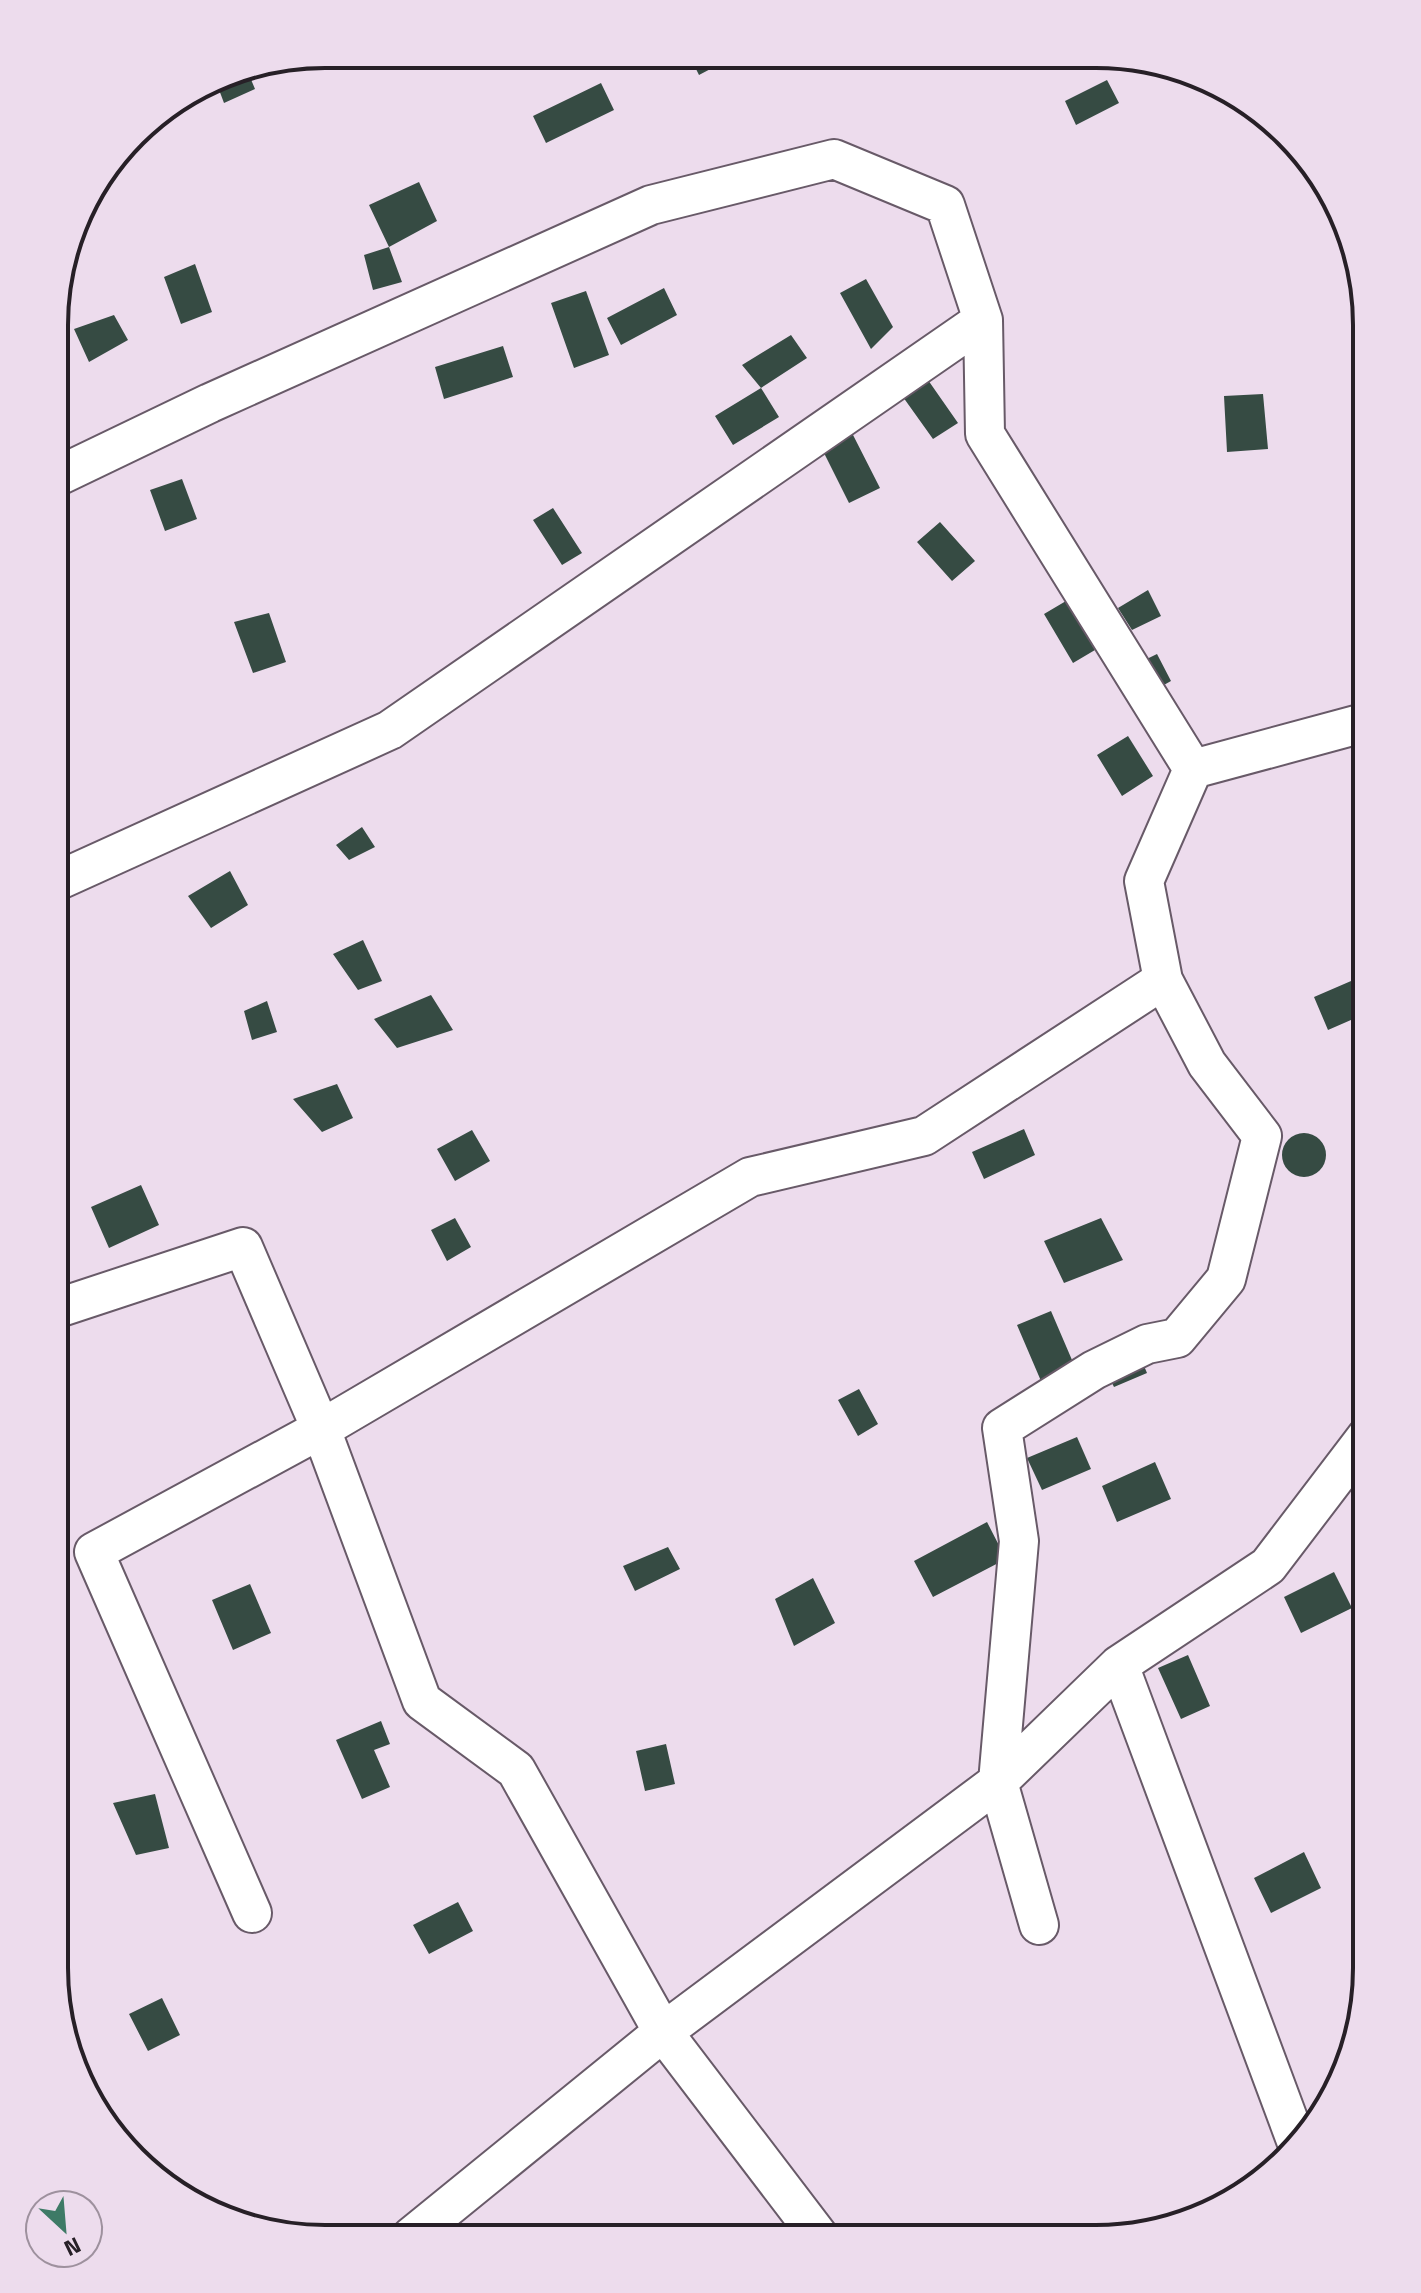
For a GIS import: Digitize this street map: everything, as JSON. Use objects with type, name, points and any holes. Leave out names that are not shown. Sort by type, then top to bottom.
[{"type":"street","points":[[68,471],[210,403],[651,205],[834,159],[945,205],[983,320],[985,434],[1193,769]]},
{"type":"street","points":[[68,876],[390,730],[983,320]]},
{"type":"street","points":[[1193,769],[1353,726]]},
{"type":"street","points":[[1039,1925],[998,1782],[1019,1541],[1002,1428],[1094,1370],[1147,1344],[1177,1338],[1226,1279],[1262,1136],[1207,1064],[1163,980],[1144,881],[1193,769]]},
{"type":"street","points":[[252,1913],[94,1552],[321,1429],[750,1177],[924,1136],[1163,980]]},
{"type":"street","points":[[68,1305],[243,1247],[321,1429],[422,1701],[516,1770],[663,2032],[810,2225]]},
{"type":"street","points":[[426,2225],[663,2032],[998,1782],[1119,1665],[1268,1566],[1352,1455]]},
{"type":"street","points":[[1119,1665],[1293,2132]]},
{"type":"building","points":[[696,68],[712,68],[699,75]]},
{"type":"building","points":[[251,80],[255,89],[224,103],[220,91]]},
{"type":"building","points":[[1107,80],[1119,103],[1076,125],[1065,101]]},
{"type":"building","points":[[601,83],[614,110],[546,143],[533,116]]},
{"type":"building","points":[[419,182],[437,221],[389,247],[369,205]]},
{"type":"building","points":[[389,247],[402,282],[373,290],[364,255]]},
{"type":"building","points":[[195,264],[212,312],[181,324],[164,277]]},
{"type":"building","points":[[866,279],[893,327],[871,349],[840,293]]},
{"type":"building","points":[[664,288],[677,315],[621,345],[607,318]]},
{"type":"building","points":[[586,291],[609,355],[574,368],[551,303]]},
{"type":"building","points":[[114,315],[128,340],[89,362],[74,329]]},
{"type":"building","points":[[791,335],[807,358],[761,388],[742,365]]},
{"type":"building","points":[[503,346],[513,377],[444,399],[435,367]]},
{"type":"building","points":[[928,380],[958,423],[933,439],[903,397]]},
{"type":"building","points":[[761,388],[779,417],[733,445],[715,416]]},
{"type":"building","points":[[1263,394],[1268,449],[1227,452],[1224,396]]},
{"type":"building","points":[[852,433],[880,488],[849,503],[822,449]]},
{"type":"building","points":[[182,479],[197,519],[165,531],[150,490]]},
{"type":"building","points":[[553,508],[582,553],[562,565],[533,520]]},
{"type":"building","points":[[940,522],[975,561],[952,581],[917,542]]},
{"type":"building","points":[[1148,590],[1161,616],[1132,630],[1118,608]]},
{"type":"building","points":[[1066,601],[1095,650],[1073,663],[1044,614]]},
{"type":"building","points":[[269,613],[286,662],[253,673],[234,622]]},
{"type":"building","points":[[1157,654],[1171,681],[1137,700],[1118,673]]},
{"type":"building","points":[[1128,736],[1153,776],[1122,796],[1097,755]]},
{"type":"building","points":[[362,827],[375,847],[349,860],[336,845]]},
{"type":"building","points":[[230,871],[248,905],[211,928],[188,896]]},
{"type":"building","points":[[363,940],[382,981],[358,990],[333,954]]},
{"type":"building","points":[[1353,980],[1353,1019],[1328,1030],[1314,997]]},
{"type":"building","points":[[431,995],[453,1030],[397,1048],[374,1019]]},
{"type":"building","points":[[267,1001],[277,1032],[252,1040],[244,1011]]},
{"type":"building","points":[[337,1084],[353,1118],[322,1132],[293,1099]]},
{"type":"building","points":[[1024,1129],[1035,1155],[984,1179],[972,1152]]},
{"type":"building","points":[[472,1130],[490,1161],[455,1181],[437,1149]]},
{"type":"building","points":[[1304,1133],[1320,1139],[1326,1155],[1320,1171],[1304,1177],[1288,1171],[1282,1155],[1288,1139]]},
{"type":"building","points":[[141,1185],[159,1225],[109,1248],[91,1207]]},
{"type":"building","points":[[455,1218],[471,1247],[447,1261],[431,1230]]},
{"type":"building","points":[[1101,1218],[1123,1260],[1064,1283],[1044,1241]]},
{"type":"building","points":[[1051,1311],[1075,1367],[1041,1381],[1017,1325]]},
{"type":"building","points":[[1139,1354],[1147,1373],[1114,1387],[1105,1369]]},
{"type":"building","points":[[859,1389],[878,1424],[858,1436],[838,1400]]},
{"type":"building","points":[[1077,1437],[1091,1469],[1042,1490],[1027,1458]]},
{"type":"building","points":[[1155,1462],[1171,1499],[1117,1522],[1102,1486]]},
{"type":"building","points":[[987,1522],[1006,1559],[933,1597],[914,1561]]},
{"type":"building","points":[[668,1547],[680,1569],[635,1591],[623,1566]]},
{"type":"building","points":[[1334,1572],[1352,1608],[1301,1633],[1284,1597]]},
{"type":"building","points":[[813,1578],[835,1623],[794,1646],[775,1599]]},
{"type":"building","points":[[250,1584],[271,1633],[233,1650],[212,1600]]},
{"type":"building","points":[[1188,1655],[1210,1706],[1181,1719],[1158,1668]]},
{"type":"building","points":[[381,1721],[390,1744],[374,1750],[390,1787],[362,1799],[336,1740]]},
{"type":"building","points":[[666,1744],[675,1784],[645,1791],[636,1751]]},
{"type":"building","points":[[155,1794],[169,1848],[136,1855],[113,1803]]},
{"type":"building","points":[[1304,1852],[1321,1888],[1271,1913],[1254,1878]]},
{"type":"building","points":[[458,1902],[473,1931],[429,1954],[413,1925]]},
{"type":"building","points":[[162,1998],[180,2035],[148,2051],[129,2014]]}]
